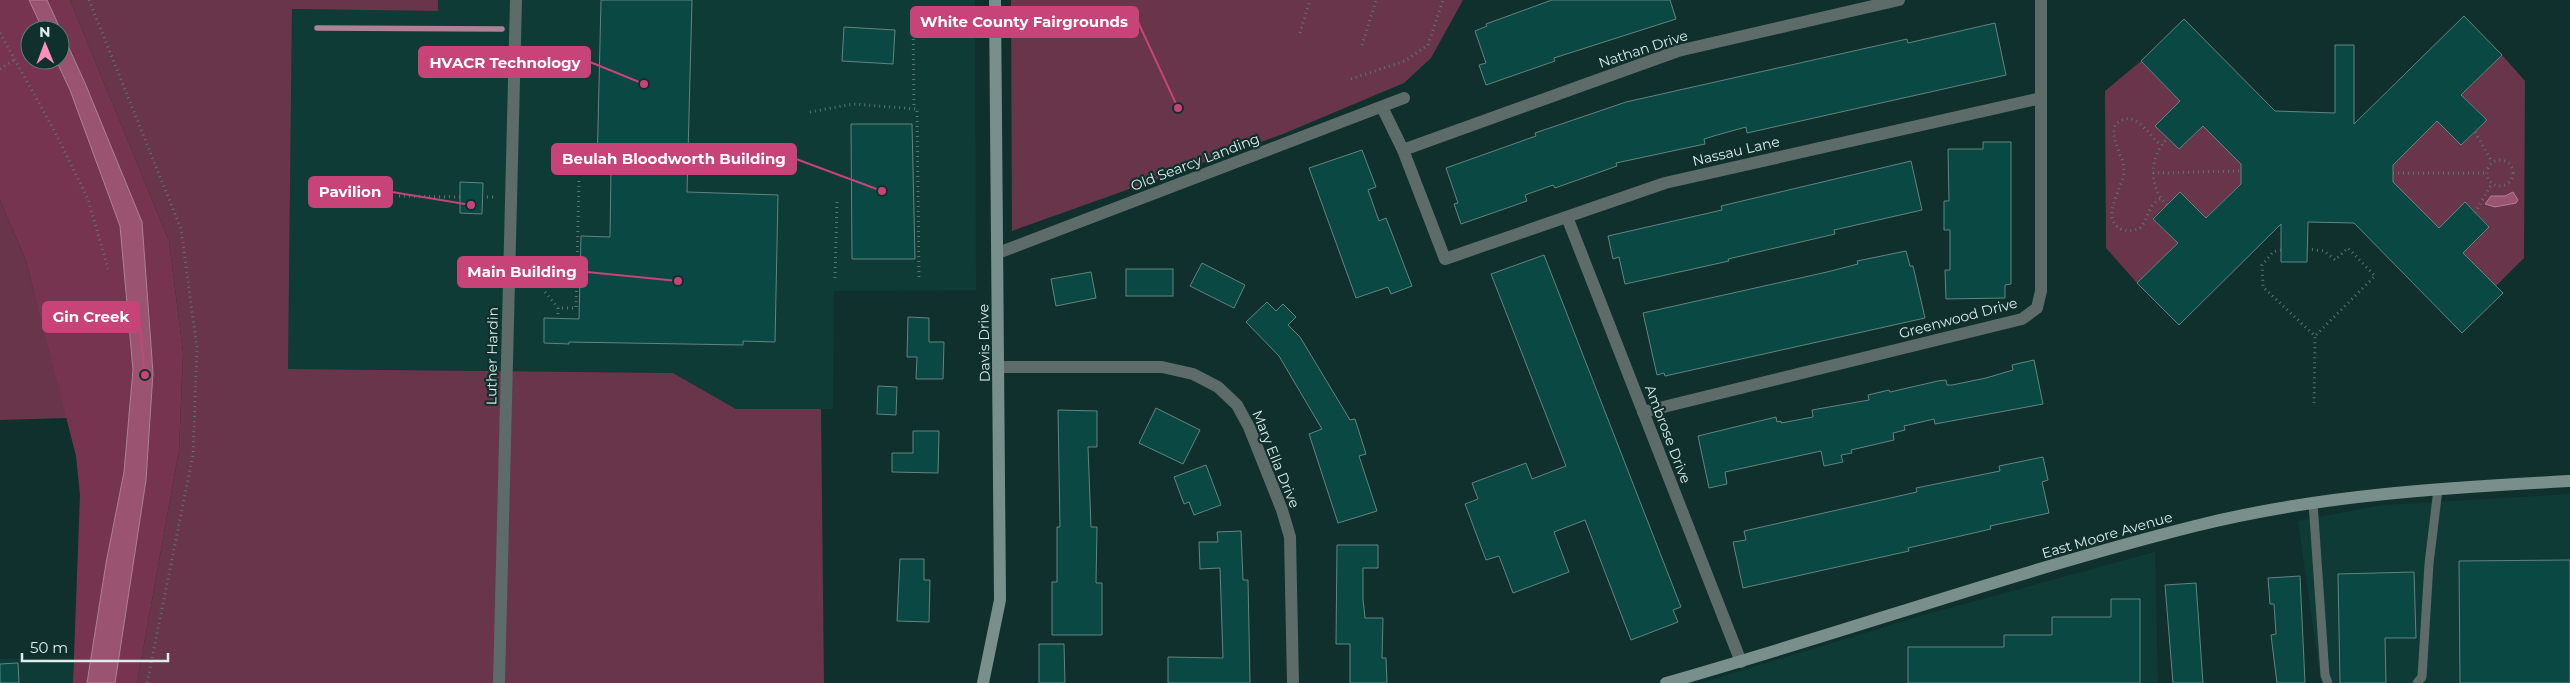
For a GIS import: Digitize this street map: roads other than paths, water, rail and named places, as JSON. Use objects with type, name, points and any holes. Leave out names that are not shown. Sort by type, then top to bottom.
[{"type":"street","name":"Luther Hardin","points":[[499,683],[516,0]]},
{"type":"street","name":"Davis Drive","points":[[983,683],[1000,600],[995,0]]},
{"type":"street","name":"Nathan Drive","points":[[1403,150],[1678,51],[1899,0]]},
{"type":"street","name":"Greenwood Drive","points":[[1643,412],[2022,319],[2037,308],[2041,291],[2041,0]]},
{"type":"street","name":"Old Searcy Landing","points":[[998,253],[1404,98]]},
{"type":"street","name":"Nassau Lane","points":[[1403,150],[1445,259],[1665,183],[2041,98]]},
{"type":"street","points":[[1382,106],[1403,150]]},
{"type":"street","name":"Ambrose Drive","points":[[1567,216],[1741,662]]},
{"type":"street","name":"Mary Ella Drive","points":[[999,367],[1162,367],[1201,378],[1218,386],[1237,405],[1249,427],[1275,492],[1290,537],[1293,683]]},
{"type":"street","name":"East Moore Avenue","points":[[1666,683],[1741,662],[1995,582],[2195,526],[2313,503],[2438,489],[2570,481]]},
{"type":"lane","points":[[2417,683],[2422,677],[2430,564],[2438,489]]},
{"type":"lane","points":[[2313,503],[2325,675],[2328,683]]},
{"type":"waterway","points":[[317,28],[502,29]]},
{"type":"place","name":"HVACR Technology","points":[[644,84]]},
{"type":"place","name":"White County Fairgrounds","points":[[1178,108]]},
{"type":"place","name":"Beulah Bloodworth Building","points":[[882,191]]},
{"type":"place","name":"Pavilion","points":[[471,205]]},
{"type":"place","name":"Main Building","points":[[678,281]]},
{"type":"place","name":"Gin Creek","points":[[145,375]]}]
